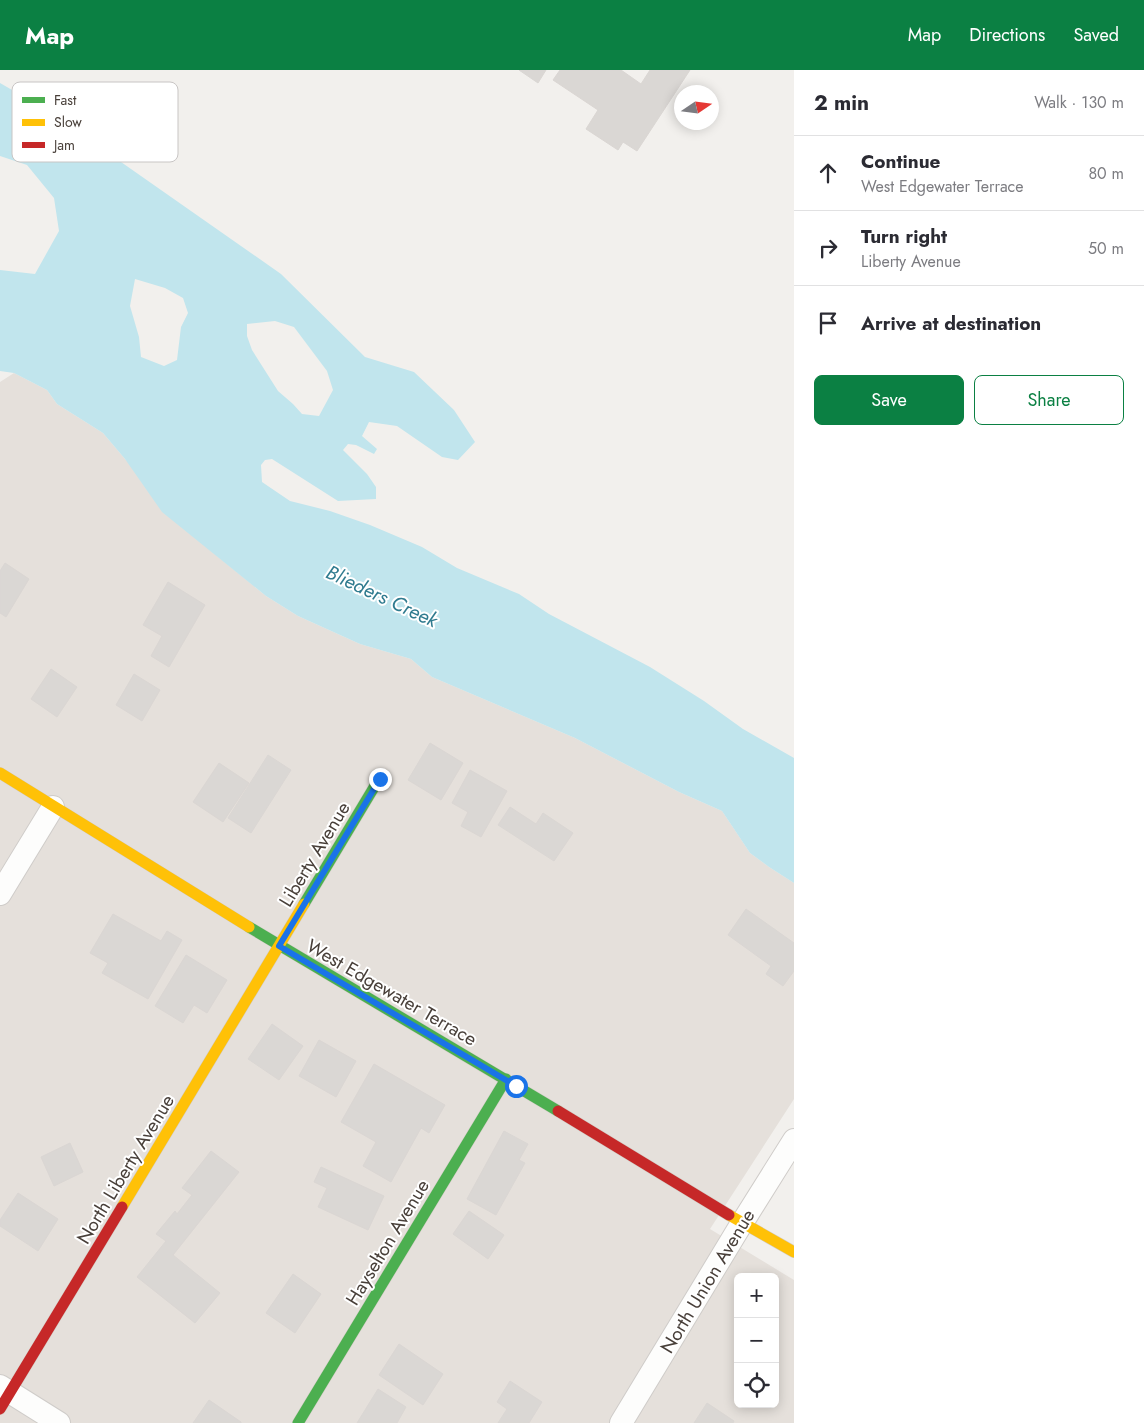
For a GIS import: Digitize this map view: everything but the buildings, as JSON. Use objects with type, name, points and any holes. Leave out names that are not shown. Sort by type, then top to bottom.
[{"type":"street","name":"West Edgewater Terrace","points":[[0,773],[279,946],[506,1079],[742,1223],[794,1252]]},
{"type":"street","name":"Liberty Avenue","points":[[279,946],[380,779]]},
{"type":"street","points":[[0,894],[53,807]]},
{"type":"street","name":"North Liberty Avenue","points":[[3,1396],[279,946]]},
{"type":"street","name":"Hayselton Avenue","points":[[298,1423],[506,1079]]},
{"type":"street","name":"North Union Avenue","points":[[621,1423],[794,1140]]},
{"type":"street","points":[[3,1396],[59,1423]]},
{"type":"shaded area","points":[[14,373],[47,390],[57,404],[103,433],[125,459],[217,556],[266,596],[298,616],[360,644],[411,659],[432,677],[575,738],[679,792],[722,811],[750,853],[794,883],[794,1099],[710,1229],[794,1280],[794,1423],[0,1423],[0,382]]},
{"type":"water","points":[[0,83],[12,90],[12,160],[0,156]]},
{"type":"water","name":"Blieders Creek","points":[[18,162],[121,162],[281,274],[365,357],[414,372],[454,410],[475,442],[458,460],[442,457],[397,426],[369,422],[362,436],[377,449],[374,454],[356,445],[348,444],[343,450],[367,474],[376,487],[376,499],[338,501],[272,459],[265,460],[261,465],[262,482],[290,501],[330,511],[370,525],[422,547],[457,568],[519,594],[549,614],[650,667],[704,701],[743,729],[794,758],[794,883],[750,853],[722,811],[679,792],[575,738],[432,677],[411,659],[360,644],[298,616],[266,596],[162,512],[125,459],[103,433],[57,404],[47,390],[14,373],[0,371],[0,270],[35,274],[59,231],[54,198],[27,165]],"holes":[[[135,279],[165,288],[183,298],[188,313],[181,327],[177,360],[164,366],[141,357],[139,337],[130,306]],[[275,321],[294,327],[327,371],[333,390],[319,416],[302,414],[278,391],[252,350],[247,336],[247,324]]]},
{"type":"traffic: fast","points":[[304,904],[379,779]]},
{"type":"traffic: fast","points":[[249,927],[558,1111]]},
{"type":"traffic: fast","points":[[298,1423],[506,1079]]},
{"type":"traffic: slow","points":[[0,773],[249,927]]},
{"type":"traffic: slow","points":[[122,1207],[304,904]]},
{"type":"traffic: slow","points":[[729,1215],[794,1252]]},
{"type":"traffic: jam","points":[[558,1111],[729,1215]]},
{"type":"traffic: jam","points":[[0,1409],[122,1207]]},
{"type":"route","points":[[380,779],[279,946],[516,1086]]}]
